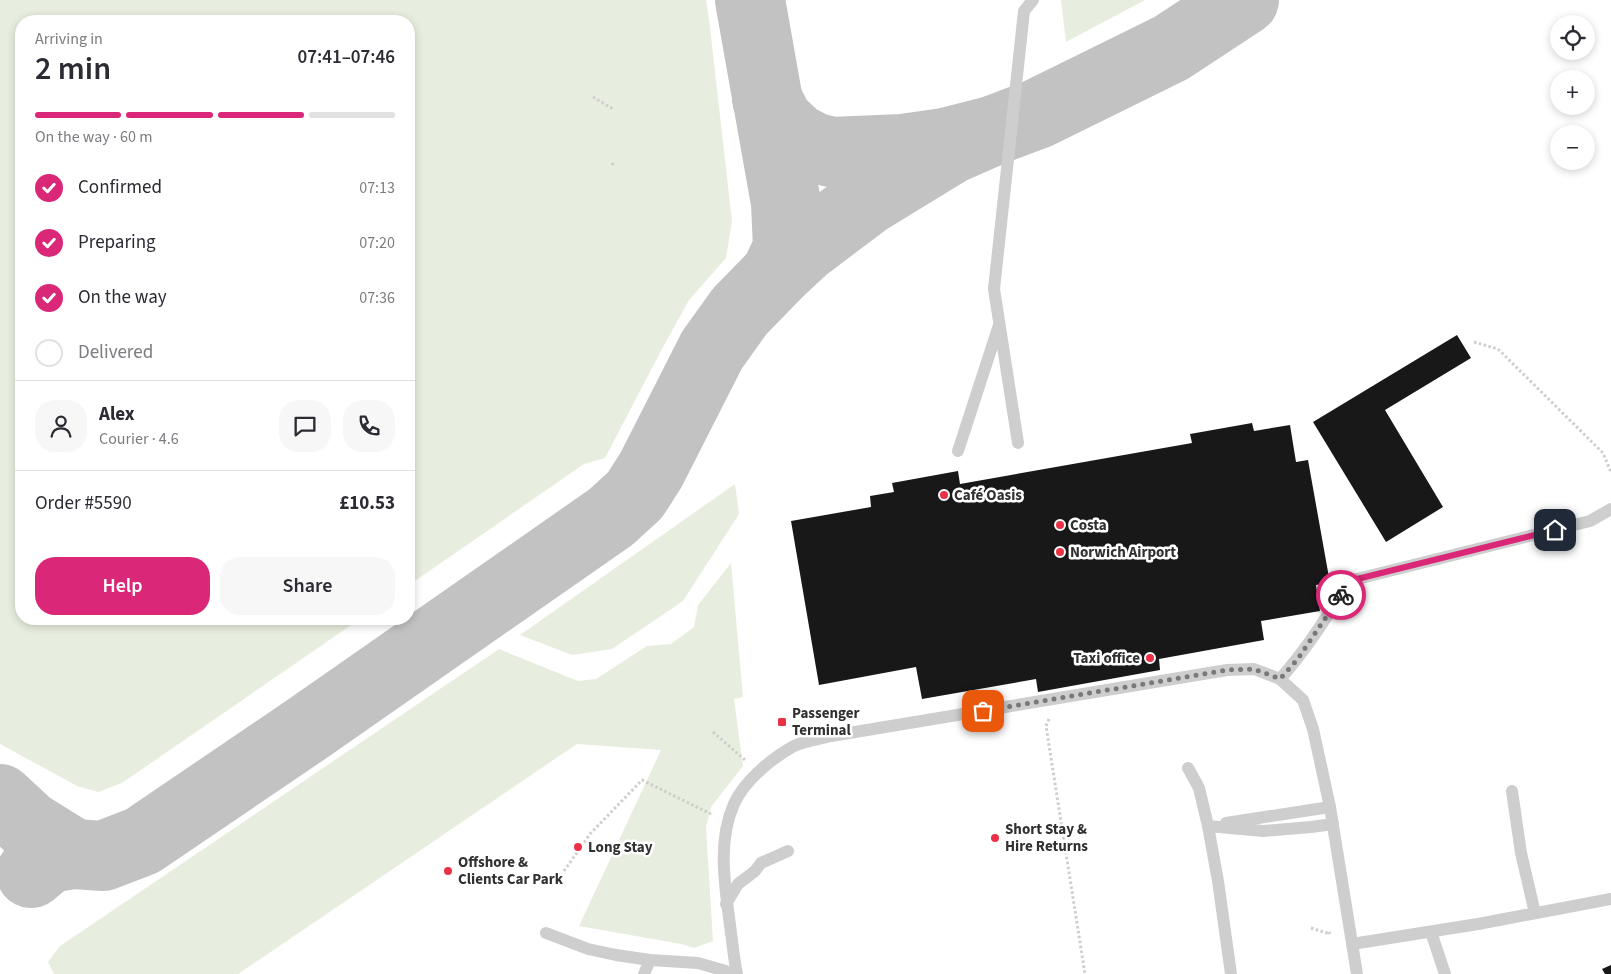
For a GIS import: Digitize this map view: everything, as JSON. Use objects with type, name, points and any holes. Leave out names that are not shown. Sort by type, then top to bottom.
[{"type":"lane","points":[[1018,443],[994,289],[1024,10],[1033,0]]},
{"type":"lane","points":[[958,451],[1000,323]]},
{"type":"lane","points":[[1280,679],[1297,660],[1332,610],[1349,581],[1590,521],[1611,509]]},
{"type":"lane","points":[[546,933],[588,949],[650,960],[698,963],[737,974],[726,904],[724,859],[728,821],[735,802],[746,786],[769,762],[795,746],[831,736],[1227,670],[1254,669],[1280,679],[1303,700],[1313,729],[1330,807],[1357,974]]},
{"type":"lane","points":[[1188,768],[1199,788],[1208,826],[1231,974]]},
{"type":"lane","points":[[1512,791],[1521,853],[1535,913]]},
{"type":"lane","points":[[1208,826],[1330,807]]},
{"type":"lane","points":[[1208,826],[1263,830],[1332,824]]},
{"type":"lane","points":[[726,904],[738,884],[755,871],[761,863],[788,851]]},
{"type":"lane","points":[[1352,944],[1432,932],[1611,899]]},
{"type":"lane","points":[[1432,932],[1445,974]]},
{"type":"lane","points":[[644,974],[650,960]]},
{"type":"path","points":[[593,97],[613,109]]},
{"type":"path","points":[[1474,342],[1498,348],[1603,453],[1611,472]]},
{"type":"path","points":[[1058,698],[1046,726],[1085,974]]},
{"type":"path","points":[[564,871],[590,834],[642,780],[728,821]]},
{"type":"green space","points":[[0,0],[706,0],[732,221],[726,258],[689,300],[605,458],[584,464],[415,581],[415,15],[15,15],[15,625],[351,625],[122,783],[98,792],[77,786],[0,744]]},
{"type":"green space","points":[[1061,0],[1145,0],[1066,42]]},
{"type":"green space","points":[[735,484],[739,514],[683,601],[612,649],[572,655],[520,635]]},
{"type":"green space","points":[[731,563],[743,697],[734,699],[743,766],[711,807],[706,827],[713,941],[694,948],[579,926],[661,750],[577,744],[238,974],[54,974],[48,962],[60,946],[499,649],[578,681],[596,679],[647,646],[671,644],[694,627],[698,605]]},
{"type":"building","points":[[1457,335],[1471,358],[1385,410],[1443,507],[1386,542],[1313,422]]},
{"type":"building","name":"Norwich Airport","points":[[1252,423],[1254,431],[1290,425],[1296,462],[1308,460],[1330,583],[1316,585],[1320,611],[1261,621],[1264,640],[1159,659],[1160,670],[1038,692],[1036,679],[922,699],[916,667],[819,685],[791,521],[871,507],[870,496],[894,492],[892,483],[958,471],[960,484],[1192,443],[1190,434]]},
{"type":"building","points":[[1611,965],[1611,974],[1605,974],[1602,969]]},
{"type":"taxiway","points":[[750,0],[786,203],[788,248],[776,274]]},
{"type":"taxiway","points":[[767,99],[778,121],[796,138],[813,147],[831,152],[903,149],[945,143],[992,131],[1037,114],[1171,48],[1244,0]]},
{"type":"taxiway","points":[[31,873],[49,858],[74,854],[103,856],[142,841],[307,729],[611,517],[635,495],[651,470],[712,350],[740,311],[776,274],[805,247],[866,201],[951,149],[992,131]]},
{"type":"taxiway","points":[[0,799],[29,826],[74,854]]},
{"type":"way so far","points":[[983,711],[1227,670],[1254,669],[1280,679],[1297,660],[1341,595]]},
{"type":"place","name":"Café Oasis","points":[[944,495]]},
{"type":"place","name":"Costa","points":[[1060,525]]},
{"type":"place","name":"Norwich Airport","points":[[1060,552]]},
{"type":"place","name":"Taxi office","points":[[1150,658]]},
{"type":"place","name":"Passenger Terminal","points":[[782,722]]},
{"type":"place","name":"Short Stay & Hire Returns","points":[[995,838]]},
{"type":"place","name":"Long Stay","points":[[578,847]]},
{"type":"place","name":"Offshore & Clients Car Park","points":[[448,871]]},
{"type":"route","points":[[1341,595],[1349,581],[1555,530]]}]
